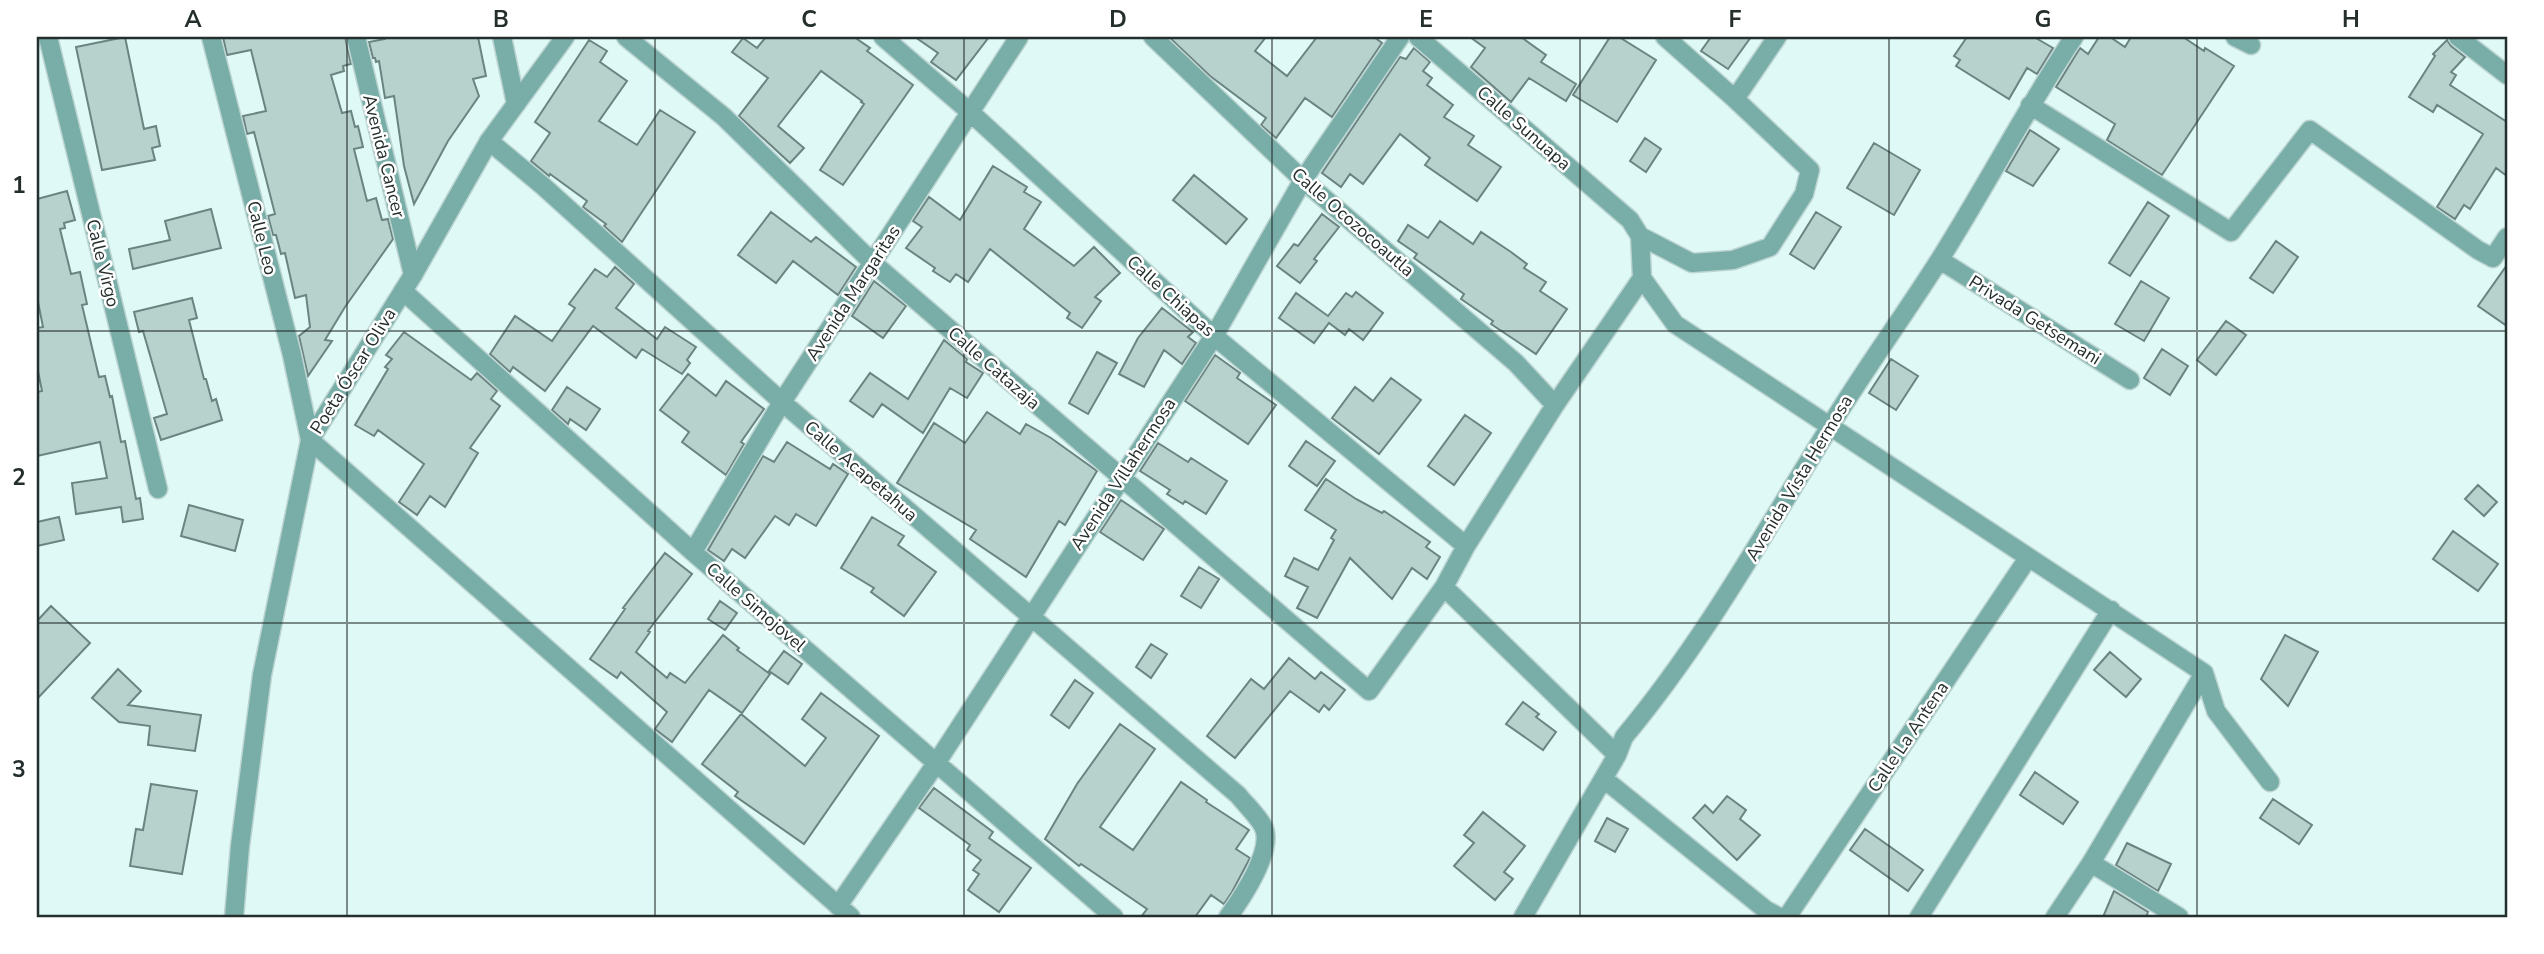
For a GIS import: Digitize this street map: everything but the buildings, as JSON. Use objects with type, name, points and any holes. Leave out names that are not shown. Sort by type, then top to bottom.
[{"type":"street","name":"Calle Virgo","points":[[48,37],[158,489]]},
{"type":"street","name":"Calle Leo","points":[[211,37],[292,355],[310,440]]},
{"type":"street","name":"Avenida Cancer","points":[[356,37],[413,275]]},
{"type":"street","points":[[502,37],[516,104]]},
{"type":"street","name":"Poeta Óscar Oliva","points":[[234,917],[240,846],[262,675],[310,440],[413,275],[489,141],[565,37]]},
{"type":"street","name":"Calle Catazaja","points":[[626,37],[724,117],[873,263],[1370,691],[1444,587]]},
{"type":"street","name":"Calle Chiapas","points":[[883,37],[970,112],[1214,336],[1466,546]]},
{"type":"street","name":"Avenida Margaritas","points":[[693,552],[782,402],[1019,37]]},
{"type":"street","name":"Calle Ocozocoautla","points":[[1153,37],[1303,180],[1516,363],[1555,405]]},
{"type":"street","name":"Avenida Villahermosa","points":[[844,912],[1030,616],[1214,336],[1303,180],[1400,37]]},
{"type":"street","name":"Calle Sunuapa","points":[[1418,37],[1630,220],[1640,236]]},
{"type":"street","points":[[1640,236],[1692,263],[1732,260],[1770,247],[1804,194],[1810,170],[1665,37]]},
{"type":"street","points":[[1735,99],[1777,37]]},
{"type":"street","name":"Avenida Vista Hermosa","points":[[1523,917],[1604,779],[1624,737],[1700,638],[1727,597],[1830,426],[1940,260],[2030,105],[2074,37]]},
{"type":"street","points":[[2235,37],[2251,45]]},
{"type":"street","points":[[2458,37],[2507,75]]},
{"type":"street","points":[[2030,105],[2231,232],[2310,130],[2459,238],[2493,258],[2507,237]]},
{"type":"street","name":"Calle Acapetahua","points":[[489,141],[782,402],[1238,795],[1264,827],[1267,843],[1252,878],[1228,917]]},
{"type":"street","points":[[1640,236],[1642,278],[1675,324],[2204,673],[2216,711],[2270,782]]},
{"type":"street","name":"Privada Getsemani","points":[[1940,260],[2130,380]]},
{"type":"street","points":[[1617,755],[1444,587],[1466,546],[1555,405],[1642,278]]},
{"type":"street","name":"Calle Simojovel","points":[[403,291],[693,552],[1114,917]]},
{"type":"street","points":[[310,440],[844,912]]},
{"type":"street","name":"Calle La Antena","points":[[1787,917],[2028,558]]},
{"type":"street","points":[[1919,917],[2111,610]]},
{"type":"street","points":[[2055,917],[2091,863],[2204,673]]},
{"type":"street","points":[[1604,779],[1769,915]]},
{"type":"street","points":[[2091,863],[2179,917]]}]
